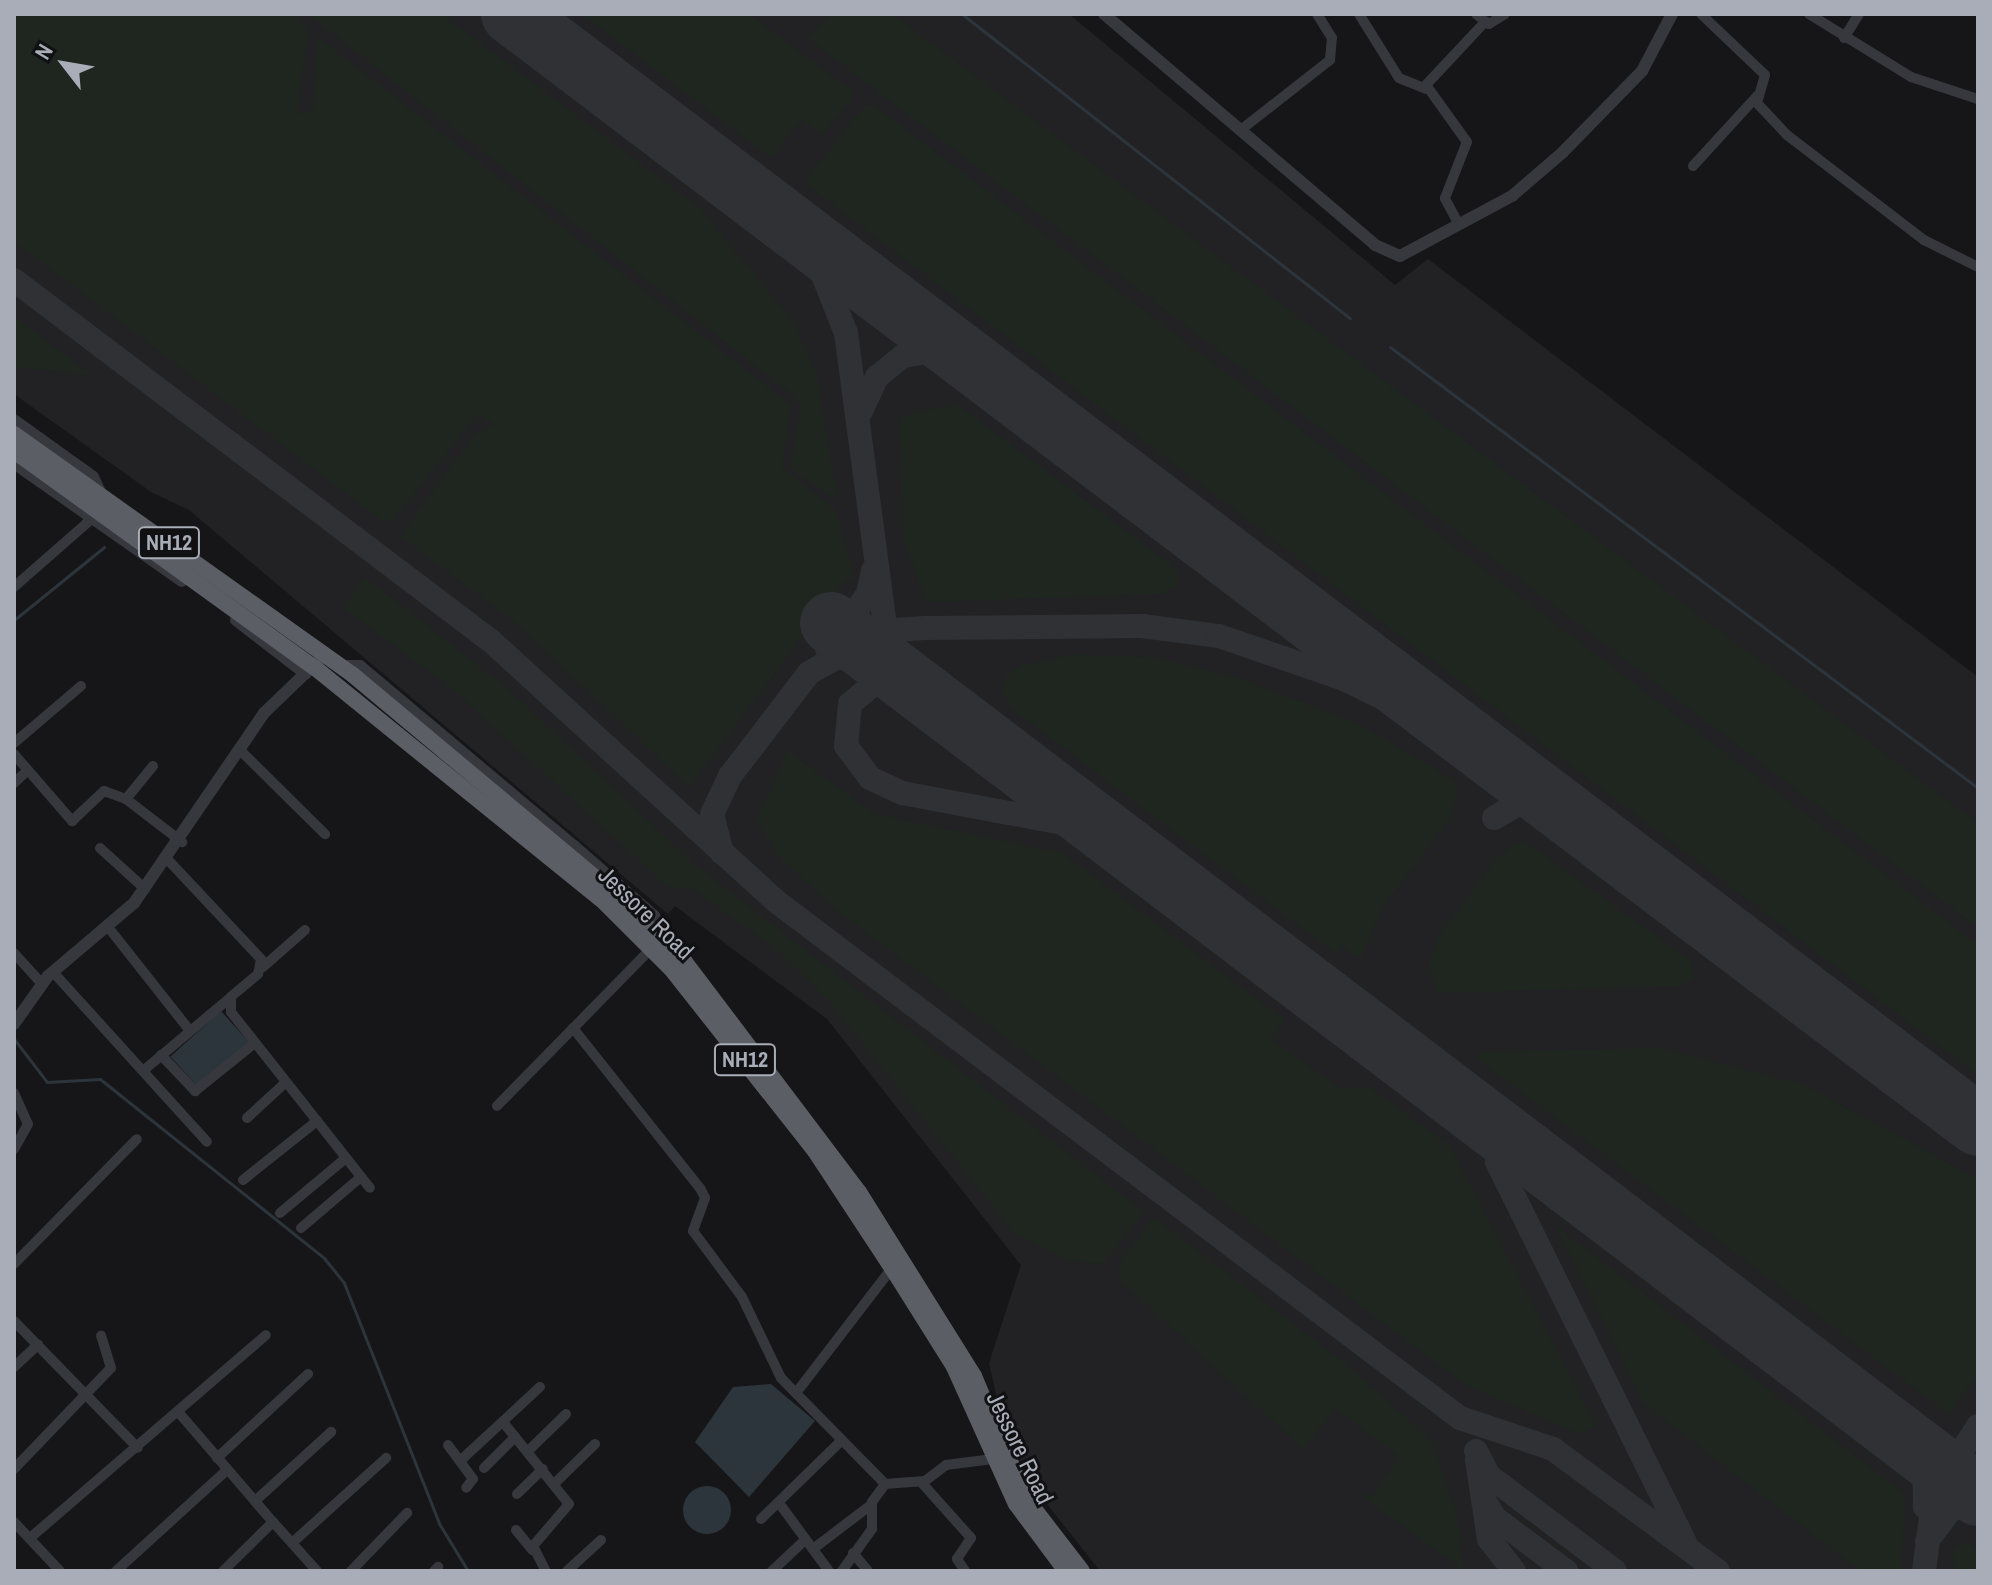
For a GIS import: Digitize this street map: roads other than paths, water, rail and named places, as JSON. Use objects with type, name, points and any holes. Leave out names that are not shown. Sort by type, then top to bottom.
[{"type":"highway","name":"NH12","points":[[14,434],[94,506]]},
{"type":"highway","name":"Jessore Road","points":[[14,451],[315,664],[601,899],[651,949],[815,1151],[954,1367],[993,1459],[1066,1571]]},
{"type":"highway","name":"NH12","points":[[315,664],[342,666],[669,946],[748,1038],[859,1192],[974,1376],[1025,1497],[1082,1571]]},
{"type":"street","points":[[1104,14],[1375,245],[1400,256],[1457,221],[1512,196],[1608,110],[1642,71],[1672,14]]},
{"type":"street","points":[[1242,129],[1330,60],[1332,38],[1317,14]]},
{"type":"street","points":[[1359,14],[1399,78],[1426,89],[1467,142],[1445,198],[1457,221]]},
{"type":"street","points":[[1426,89],[1481,18],[1505,14]]},
{"type":"street","points":[[1693,166],[1758,95],[1765,75],[1701,14]]},
{"type":"street","points":[[1809,14],[1844,38],[1950,94],[1978,99]]},
{"type":"street","points":[[1844,38],[1859,14]]},
{"type":"street","points":[[1758,95],[1787,135],[1924,240],[1978,267]]},
{"type":"street","points":[[14,420],[93,477],[94,506],[14,587]]},
{"type":"street","points":[[14,463],[94,506]]},
{"type":"street","points":[[14,1024],[53,972],[108,927],[169,861],[242,752],[264,713],[315,664]]},
{"type":"street","points":[[14,743],[81,686]]},
{"type":"street","points":[[242,752],[325,834]]},
{"type":"street","points":[[14,754],[26,772],[72,821],[104,791],[126,799],[182,842]]},
{"type":"street","points":[[126,799],[153,766]]},
{"type":"street","points":[[14,783],[26,772]]},
{"type":"street","points":[[100,848],[145,889]]},
{"type":"street","points":[[169,861],[263,967]]},
{"type":"street","points":[[108,927],[190,1031]]},
{"type":"street","points":[[144,1070],[305,930]]},
{"type":"street","points":[[497,1106],[651,949]]},
{"type":"street","points":[[14,953],[42,984]]},
{"type":"street","points":[[53,972],[207,1142]]},
{"type":"street","points":[[231,997],[231,1012],[370,1188]]},
{"type":"street","points":[[573,1028],[700,1188],[705,1198],[693,1231],[742,1297],[770,1364],[796,1393],[885,1484],[921,1482],[956,1462],[993,1459]]},
{"type":"street","points":[[161,1055],[195,1091],[255,1043]]},
{"type":"street","points":[[247,1118],[286,1082]]},
{"type":"street","points":[[14,1093],[28,1124],[14,1149]]},
{"type":"street","points":[[243,1180],[317,1121]]},
{"type":"street","points":[[14,1264],[137,1139]]},
{"type":"street","points":[[280,1213],[346,1158]]},
{"type":"street","points":[[301,1228],[361,1177]]},
{"type":"street","points":[[796,1393],[892,1268]]},
{"type":"street","points":[[14,1321],[138,1448]]},
{"type":"street","points":[[14,1469],[88,1397],[111,1368],[101,1335]]},
{"type":"street","points":[[30,1538],[180,1414],[266,1335]]},
{"type":"street","points":[[14,1367],[38,1345]]},
{"type":"street","points":[[217,1458],[308,1374]]},
{"type":"street","points":[[460,1461],[540,1387]]},
{"type":"street","points":[[180,1414],[317,1571]]},
{"type":"street","points":[[528,1451],[566,1414]]},
{"type":"street","points":[[503,1422],[555,1483],[569,1507],[532,1550]]},
{"type":"street","points":[[255,1501],[331,1432]]},
{"type":"street","points":[[484,1468],[515,1437]]},
{"type":"street","points":[[761,1519],[842,1440]]},
{"type":"street","points":[[555,1483],[595,1444]]},
{"type":"street","points":[[448,1445],[473,1479],[466,1488]]},
{"type":"street","points":[[292,1543],[386,1458]]},
{"type":"street","points":[[517,1494],[543,1469]]},
{"type":"street","points":[[116,1571],[227,1470]]},
{"type":"street","points":[[921,1482],[971,1538],[957,1559],[965,1571]]},
{"type":"street","points":[[813,1549],[872,1504],[885,1484]]},
{"type":"street","points":[[779,1503],[829,1571]]},
{"type":"street","points":[[842,1571],[872,1529],[872,1504]]},
{"type":"street","points":[[351,1571],[407,1513]]},
{"type":"street","points":[[223,1571],[273,1522]]},
{"type":"street","points":[[16,1526],[60,1571]]},
{"type":"street","points":[[516,1530],[546,1571]]},
{"type":"street","points":[[567,1571],[601,1540]]},
{"type":"street","points":[[772,1571],[805,1540]]},
{"type":"street","points":[[853,1553],[868,1571]]},
{"type":"waterway","points":[[962,14],[1350,318]]},
{"type":"waterway","points":[[1390,347],[1978,788]]},
{"type":"waterway","points":[[14,620],[104,547]]},
{"type":"waterway","points":[[14,1039],[47,1082],[100,1079],[324,1258],[344,1283],[440,1525],[468,1571]]}]
